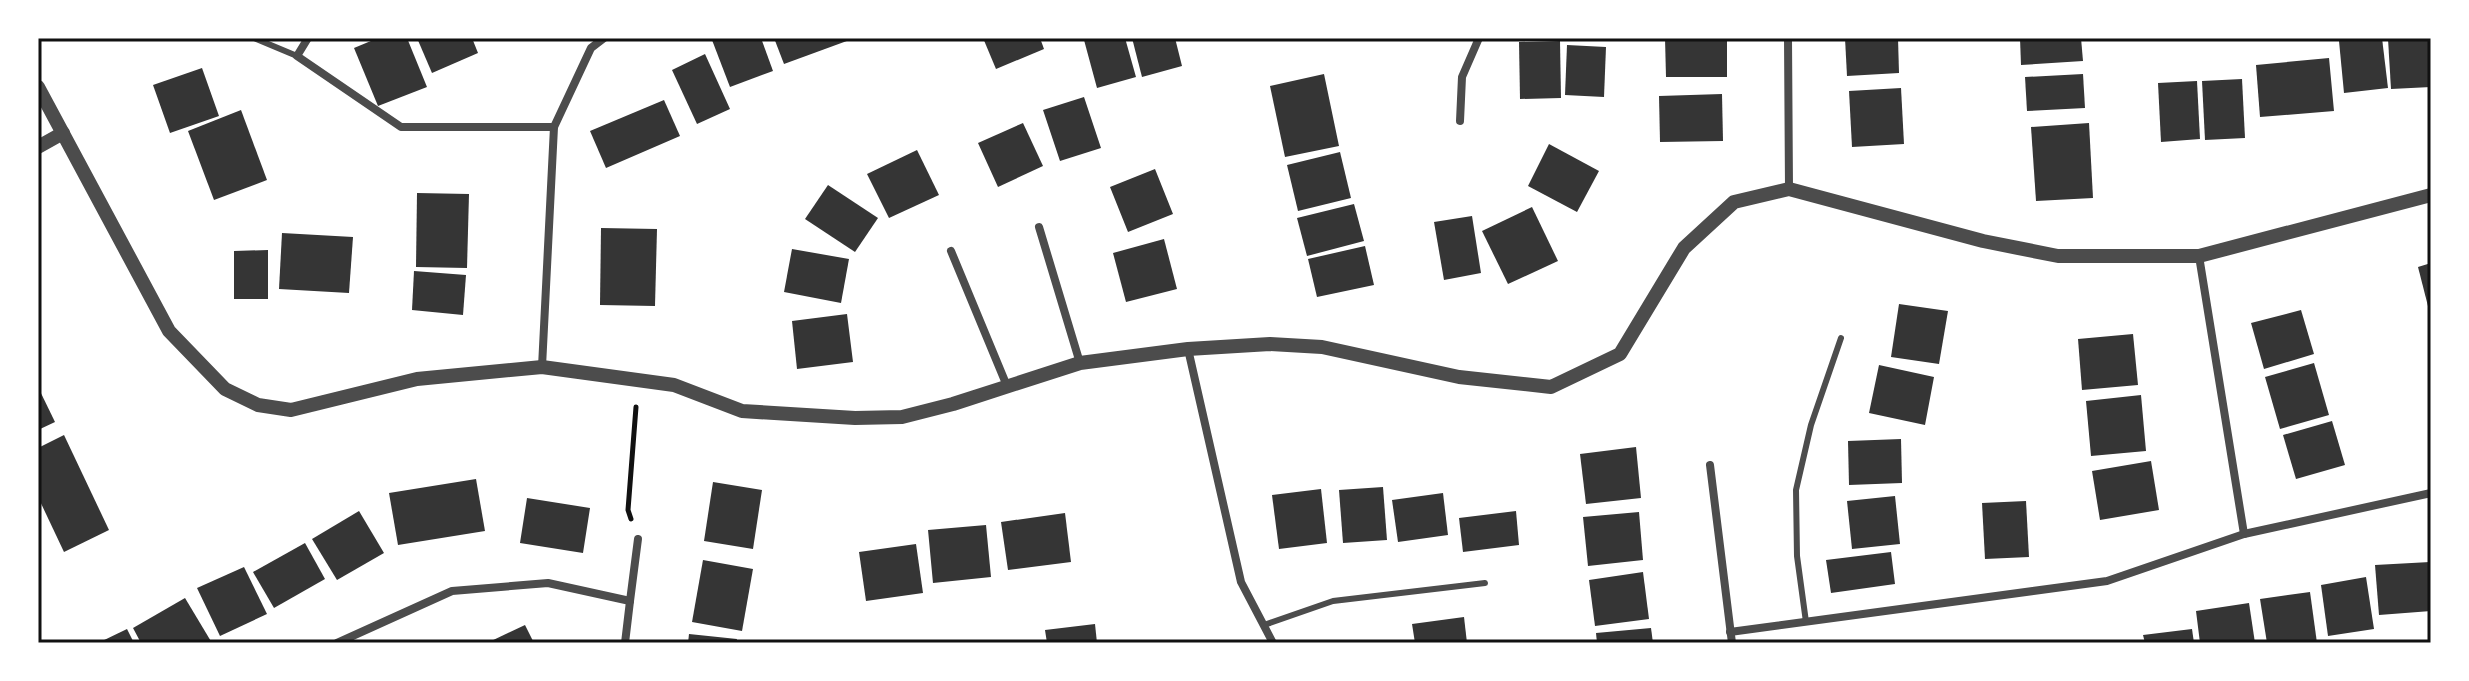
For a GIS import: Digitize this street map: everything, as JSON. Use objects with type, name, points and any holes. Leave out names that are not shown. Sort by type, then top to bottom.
[{"type":"street","points":[[308,38],[297,56],[401,127],[554,127]]},
{"type":"street","points":[[542,367],[554,127],[591,48],[604,38]]},
{"type":"street","points":[[1460,121],[1462,77],[1479,38]]},
{"type":"street","points":[[1788,38],[1789,189]]},
{"type":"street","points":[[38,87],[169,331],[225,389],[258,405],[291,410],[417,379],[542,367],[674,385],[742,411],[817,417],[902,417],[1080,363],[1188,349],[1270,344],[1322,347],[1459,377],[1551,387],[1620,354],[1684,248],[1734,202],[1789,189],[1983,241],[2058,256],[2199,256],[2431,195]]},
{"type":"street","points":[[38,147],[63,133]]},
{"type":"street","points":[[1039,227],[1080,363]]},
{"type":"street","points":[[951,251],[1007,386]]},
{"type":"street","points":[[2199,256],[2244,534]]},
{"type":"street","points":[[1188,349],[1241,582],[1273,643]]},
{"type":"street","points":[[1710,465],[1732,643]]},
{"type":"street","points":[[1730,632],[2107,581],[2244,534],[2431,493]]},
{"type":"street","points":[[625,643],[638,539]]},
{"type":"street","points":[[337,643],[452,591],[548,583],[630,601]]},
{"type":"lane","points":[[254,38],[297,56]]},
{"type":"lane","points":[[1806,622],[1797,556],[1796,490],[1811,425],[1841,338]]},
{"type":"lane","points":[[1264,625],[1333,601],[1485,583]]},
{"type":"path","points":[[636,407],[628,510],[638,539]]},
{"type":"building","points":[[378,38],[407,38],[427,87],[378,106],[354,48]]},
{"type":"building","points":[[417,38],[472,38],[478,53],[432,73]]},
{"type":"building","points":[[761,38],[773,71],[730,87],[712,40]]},
{"type":"building","points":[[774,38],[855,38],[784,64]]},
{"type":"building","points":[[983,38],[1040,38],[1044,49],[996,69]]},
{"type":"building","points":[[1125,38],[1136,77],[1097,88],[1084,40]]},
{"type":"building","points":[[1132,38],[1175,38],[1182,66],[1142,77]]},
{"type":"building","points":[[1665,38],[1727,38],[1727,77],[1666,77]]},
{"type":"building","points":[[1845,38],[1898,38],[1899,73],[1847,76]]},
{"type":"building","points":[[2020,38],[2081,38],[2083,61],[2021,65]]},
{"type":"building","points":[[2382,38],[2388,88],[2344,93],[2339,41]]},
{"type":"building","points":[[2430,38],[2431,87],[2391,89],[2388,39]]},
{"type":"building","points":[[1560,41],[1561,98],[1520,99],[1519,42]]},
{"type":"building","points":[[1567,45],[1606,47],[1604,97],[1565,95]]},
{"type":"building","points":[[705,54],[730,109],[697,124],[672,70]]},
{"type":"building","points":[[2329,58],[2334,111],[2260,117],[2256,65]]},
{"type":"building","points":[[202,68],[219,116],[170,133],[153,85]]},
{"type":"building","points":[[1324,74],[1339,146],[1285,157],[1270,86]]},
{"type":"building","points":[[2083,74],[2085,108],[2027,111],[2025,77]]},
{"type":"building","points":[[2242,79],[2245,138],[2205,140],[2202,81]]},
{"type":"building","points":[[2197,81],[2200,139],[2161,142],[2158,83]]},
{"type":"building","points":[[1901,88],[1904,144],[1852,147],[1849,91]]},
{"type":"building","points":[[1722,94],[1723,141],[1660,142],[1659,96]]},
{"type":"building","points":[[1084,97],[1101,148],[1060,161],[1043,110]]},
{"type":"building","points":[[664,100],[680,136],[606,168],[590,131]]},
{"type":"building","points":[[241,110],[267,180],[214,200],[188,131]]},
{"type":"building","points":[[1023,123],[1043,166],[998,187],[978,143]]},
{"type":"building","points":[[2089,123],[2093,198],[2036,201],[2031,127]]},
{"type":"building","points":[[1549,144],[1599,171],[1577,212],[1528,186]]},
{"type":"building","points":[[917,150],[939,195],[889,218],[867,174]]},
{"type":"building","points":[[1340,152],[1351,198],[1298,211],[1287,165]]},
{"type":"building","points":[[1155,169],[1173,214],[1128,232],[1110,187]]},
{"type":"building","points":[[828,185],[878,218],[855,252],[805,219]]},
{"type":"building","points":[[417,193],[469,194],[467,268],[416,267]]},
{"type":"building","points":[[1354,204],[1364,241],[1307,256],[1297,218]]},
{"type":"building","points":[[1532,207],[1558,261],[1508,284],[1482,231]]},
{"type":"building","points":[[1472,216],[1481,273],[1444,280],[1434,222]]},
{"type":"building","points":[[601,228],[657,229],[655,306],[600,305]]},
{"type":"building","points":[[282,233],[353,237],[349,293],[279,289]]},
{"type":"building","points":[[1164,239],[1177,289],[1126,302],[1113,253]]},
{"type":"building","points":[[1365,246],[1374,285],[1317,297],[1308,259]]},
{"type":"building","points":[[792,249],[849,259],[841,303],[784,292]]},
{"type":"building","points":[[268,250],[268,299],[234,299],[234,251]]},
{"type":"building","points":[[2431,263],[2431,314],[2430,314],[2418,267]]},
{"type":"building","points":[[414,271],[466,275],[463,315],[412,310]]},
{"type":"building","points":[[1899,304],[1948,311],[1939,364],[1891,357]]},
{"type":"building","points":[[2301,310],[2314,354],[2264,369],[2251,323]]},
{"type":"building","points":[[847,314],[853,362],[797,369],[792,321]]},
{"type":"building","points":[[2133,334],[2138,385],[2082,390],[2078,339]]},
{"type":"building","points":[[2314,363],[2329,415],[2280,429],[2265,377]]},
{"type":"building","points":[[1879,365],[1934,377],[1925,425],[1869,413]]},
{"type":"building","points":[[38,387],[55,422],[38,430]]},
{"type":"building","points":[[2141,395],[2146,451],[2091,456],[2086,401]]},
{"type":"building","points":[[2332,421],[2345,465],[2296,479],[2283,435]]},
{"type":"building","points":[[64,435],[109,530],[64,552],[38,497],[38,448]]},
{"type":"building","points":[[1901,439],[1902,483],[1849,485],[1848,441]]},
{"type":"building","points":[[1636,447],[1641,498],[1586,504],[1580,454]]},
{"type":"building","points":[[2151,461],[2159,510],[2100,520],[2092,471]]},
{"type":"building","points":[[476,479],[485,531],[398,545],[389,493]]},
{"type":"building","points":[[713,482],[762,490],[753,549],[704,541]]},
{"type":"building","points":[[1383,487],[1387,540],[1343,543],[1339,490]]},
{"type":"building","points":[[1321,489],[1327,543],[1279,549],[1272,495]]},
{"type":"building","points":[[1443,493],[1448,535],[1398,542],[1392,500]]},
{"type":"building","points":[[1895,496],[1900,544],[1852,549],[1847,501]]},
{"type":"building","points":[[527,498],[590,508],[583,553],[520,543]]},
{"type":"building","points":[[2026,501],[2029,557],[1985,559],[1982,503]]},
{"type":"building","points":[[359,511],[384,553],[337,580],[312,539]]},
{"type":"building","points":[[1516,511],[1519,545],[1463,552],[1459,518]]},
{"type":"building","points":[[1639,512],[1643,560],[1588,566],[1583,517]]},
{"type":"building","points":[[1065,513],[1071,562],[1008,570],[1001,522]]},
{"type":"building","points":[[986,525],[991,577],[933,583],[928,530]]},
{"type":"building","points":[[305,543],[325,579],[274,608],[253,572]]},
{"type":"building","points":[[916,544],[923,593],[866,601],[859,552]]},
{"type":"building","points":[[1891,552],[1895,584],[1831,593],[1826,560]]},
{"type":"building","points":[[703,560],[753,569],[742,631],[692,622]]},
{"type":"building","points":[[2430,562],[2431,611],[2379,615],[2375,565]]},
{"type":"building","points":[[244,567],[267,614],[220,636],[197,588]]},
{"type":"building","points":[[1643,572],[1649,619],[1595,626],[1589,580]]},
{"type":"building","points":[[2366,577],[2374,629],[2328,636],[2321,585]]},
{"type":"building","points":[[2310,592],[2317,643],[2267,643],[2260,599]]},
{"type":"building","points":[[185,598],[212,643],[141,643],[133,628]]},
{"type":"building","points":[[2249,603],[2255,643],[2200,643],[2196,611]]},
{"type":"building","points":[[1464,617],[1467,643],[1415,643],[1412,624]]},
{"type":"building","points":[[1095,624],[1097,643],[1047,643],[1045,630]]},
{"type":"building","points":[[525,625],[534,643],[487,643]]},
{"type":"building","points":[[1651,628],[1653,643],[1597,643],[1596,633]]},
{"type":"building","points":[[127,629],[134,643],[98,643]]},
{"type":"building","points":[[2192,629],[2194,643],[2145,643],[2143,635]]},
{"type":"building","points":[[689,634],[737,639],[736,643],[688,643]]}]
